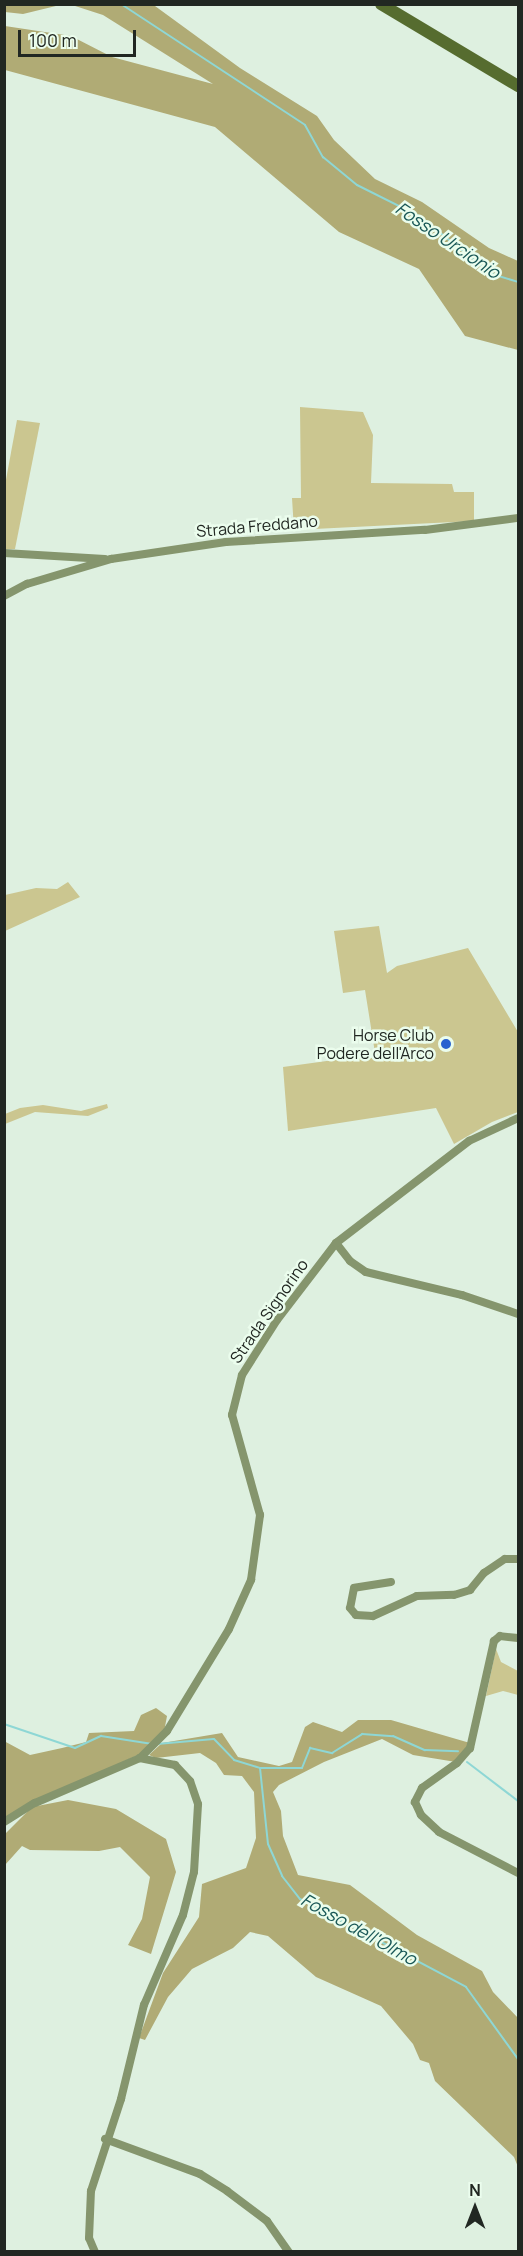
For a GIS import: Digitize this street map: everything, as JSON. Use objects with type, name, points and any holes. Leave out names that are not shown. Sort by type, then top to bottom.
[{"type":"street","points":[[381,4],[519,86]]},
{"type":"street","name":"Strada Freddano","points":[[4,596],[27,584],[111,559],[226,542],[424,530],[519,518]]},
{"type":"street","points":[[4,553],[111,559]]},
{"type":"street","name":"Strada Signorino","points":[[4,1822],[35,1803],[140,1758],[167,1731],[210,1663],[251,1580],[260,1515],[232,1415],[236,1391],[278,1320],[336,1243],[469,1141],[519,1118]]},
{"type":"street","points":[[336,1243],[350,1261],[366,1272],[462,1295],[519,1314]]},
{"type":"street","points":[[391,1582],[354,1588],[349,1598],[350,1608],[356,1615],[372,1616],[417,1596],[454,1595],[470,1590],[484,1573],[505,1558],[519,1559]]},
{"type":"street","points":[[519,1638],[500,1636],[494,1641],[470,1748],[457,1763],[422,1788],[415,1802],[421,1815],[439,1832],[519,1873]]},
{"type":"street","points":[[95,2252],[89,2238],[91,2191],[105,2139],[121,2099],[144,2006],[183,1915],[194,1872],[198,1804],[190,1781],[176,1765],[140,1758]]},
{"type":"street","points":[[105,2139],[200,2174],[267,2221],[289,2252]]},
{"type":"shaded area","points":[[5,4],[60,5],[23,14],[5,12]]},
{"type":"shaded area","points":[[72,5],[155,6],[240,68],[317,116],[334,140],[375,179],[422,202],[489,248],[518,261],[518,350],[465,336],[419,269],[339,232],[215,127],[5,70],[5,26],[71,36],[112,57],[213,84],[103,15]]},
{"type":"shaded area","points":[[300,407],[363,412],[373,435],[371,483],[452,484],[454,492],[474,492],[474,521],[294,530],[292,498],[301,498]]},
{"type":"shaded area","points":[[17,420],[40,423],[15,549],[5,549],[5,485]]},
{"type":"shaded area","points":[[68,882],[80,897],[5,931],[5,895],[36,888],[57,889]]},
{"type":"shaded area","name":"Horse Club Podere dell'Arco","points":[[379,926],[387,973],[397,966],[468,948],[518,1032],[518,1112],[492,1122],[454,1144],[436,1108],[288,1131],[283,1067],[363,1056],[376,1059],[365,990],[343,993],[334,931]]},
{"type":"shaded area","points":[[107,1104],[108,1108],[88,1116],[35,1112],[5,1124],[5,1114],[20,1108],[43,1105],[81,1111]]},
{"type":"shaded area","points":[[496,1649],[501,1662],[518,1671],[518,1695],[503,1691],[486,1696]]},
{"type":"shaded area","points":[[156,1708],[167,1716],[164,1732],[144,1752],[5,1818],[4,1741],[30,1755],[86,1742],[89,1733],[134,1731],[141,1715]]},
{"type":"shaded area","points":[[358,1720],[391,1720],[470,1743],[456,1762],[413,1755],[382,1739],[324,1762],[279,1785],[273,1792],[281,1811],[283,1836],[298,1875],[350,1885],[417,1935],[482,1971],[493,1992],[518,2018],[518,2167],[514,2157],[435,2081],[429,2063],[420,2060],[413,2044],[381,2006],[316,1977],[268,1936],[250,1932],[233,1948],[192,1969],[168,1997],[145,2040],[139,2038],[163,1973],[199,1917],[202,1884],[246,1868],[256,1838],[254,1792],[242,1776],[224,1775],[216,1763],[200,1753],[156,1758],[149,1755],[162,1743],[222,1733],[238,1757],[279,1766],[292,1762],[305,1727],[313,1722],[342,1732]]},
{"type":"shaded area","points":[[68,1800],[116,1809],[166,1839],[176,1872],[151,1954],[128,1945],[142,1919],[150,1877],[120,1847],[99,1851],[30,1850],[22,1846],[5,1865],[5,1834],[32,1807]]},
{"type":"waterway","name":"Fosso Urcionio","points":[[121,4],[305,125],[323,157],[357,185],[419,216],[492,274],[518,282]]},
{"type":"waterway","name":"Fosso dell'Olmo","points":[[4,1724],[75,1748],[101,1736],[152,1744]]},
{"type":"waterway","points":[[260,1768],[302,1768],[310,1748],[332,1753],[362,1734],[393,1736],[425,1750],[458,1751]]},
{"type":"waterway","name":"Fosso dell'Olmo","points":[[157,1744],[214,1739],[234,1760],[260,1768],[268,1844],[282,1876],[300,1899],[466,1987],[518,2059]]},
{"type":"waterway","points":[[467,1762],[518,1801]]},
{"type":"place","name":"Horse Club Podere dell'Arco","points":[[446,1044]]}]
